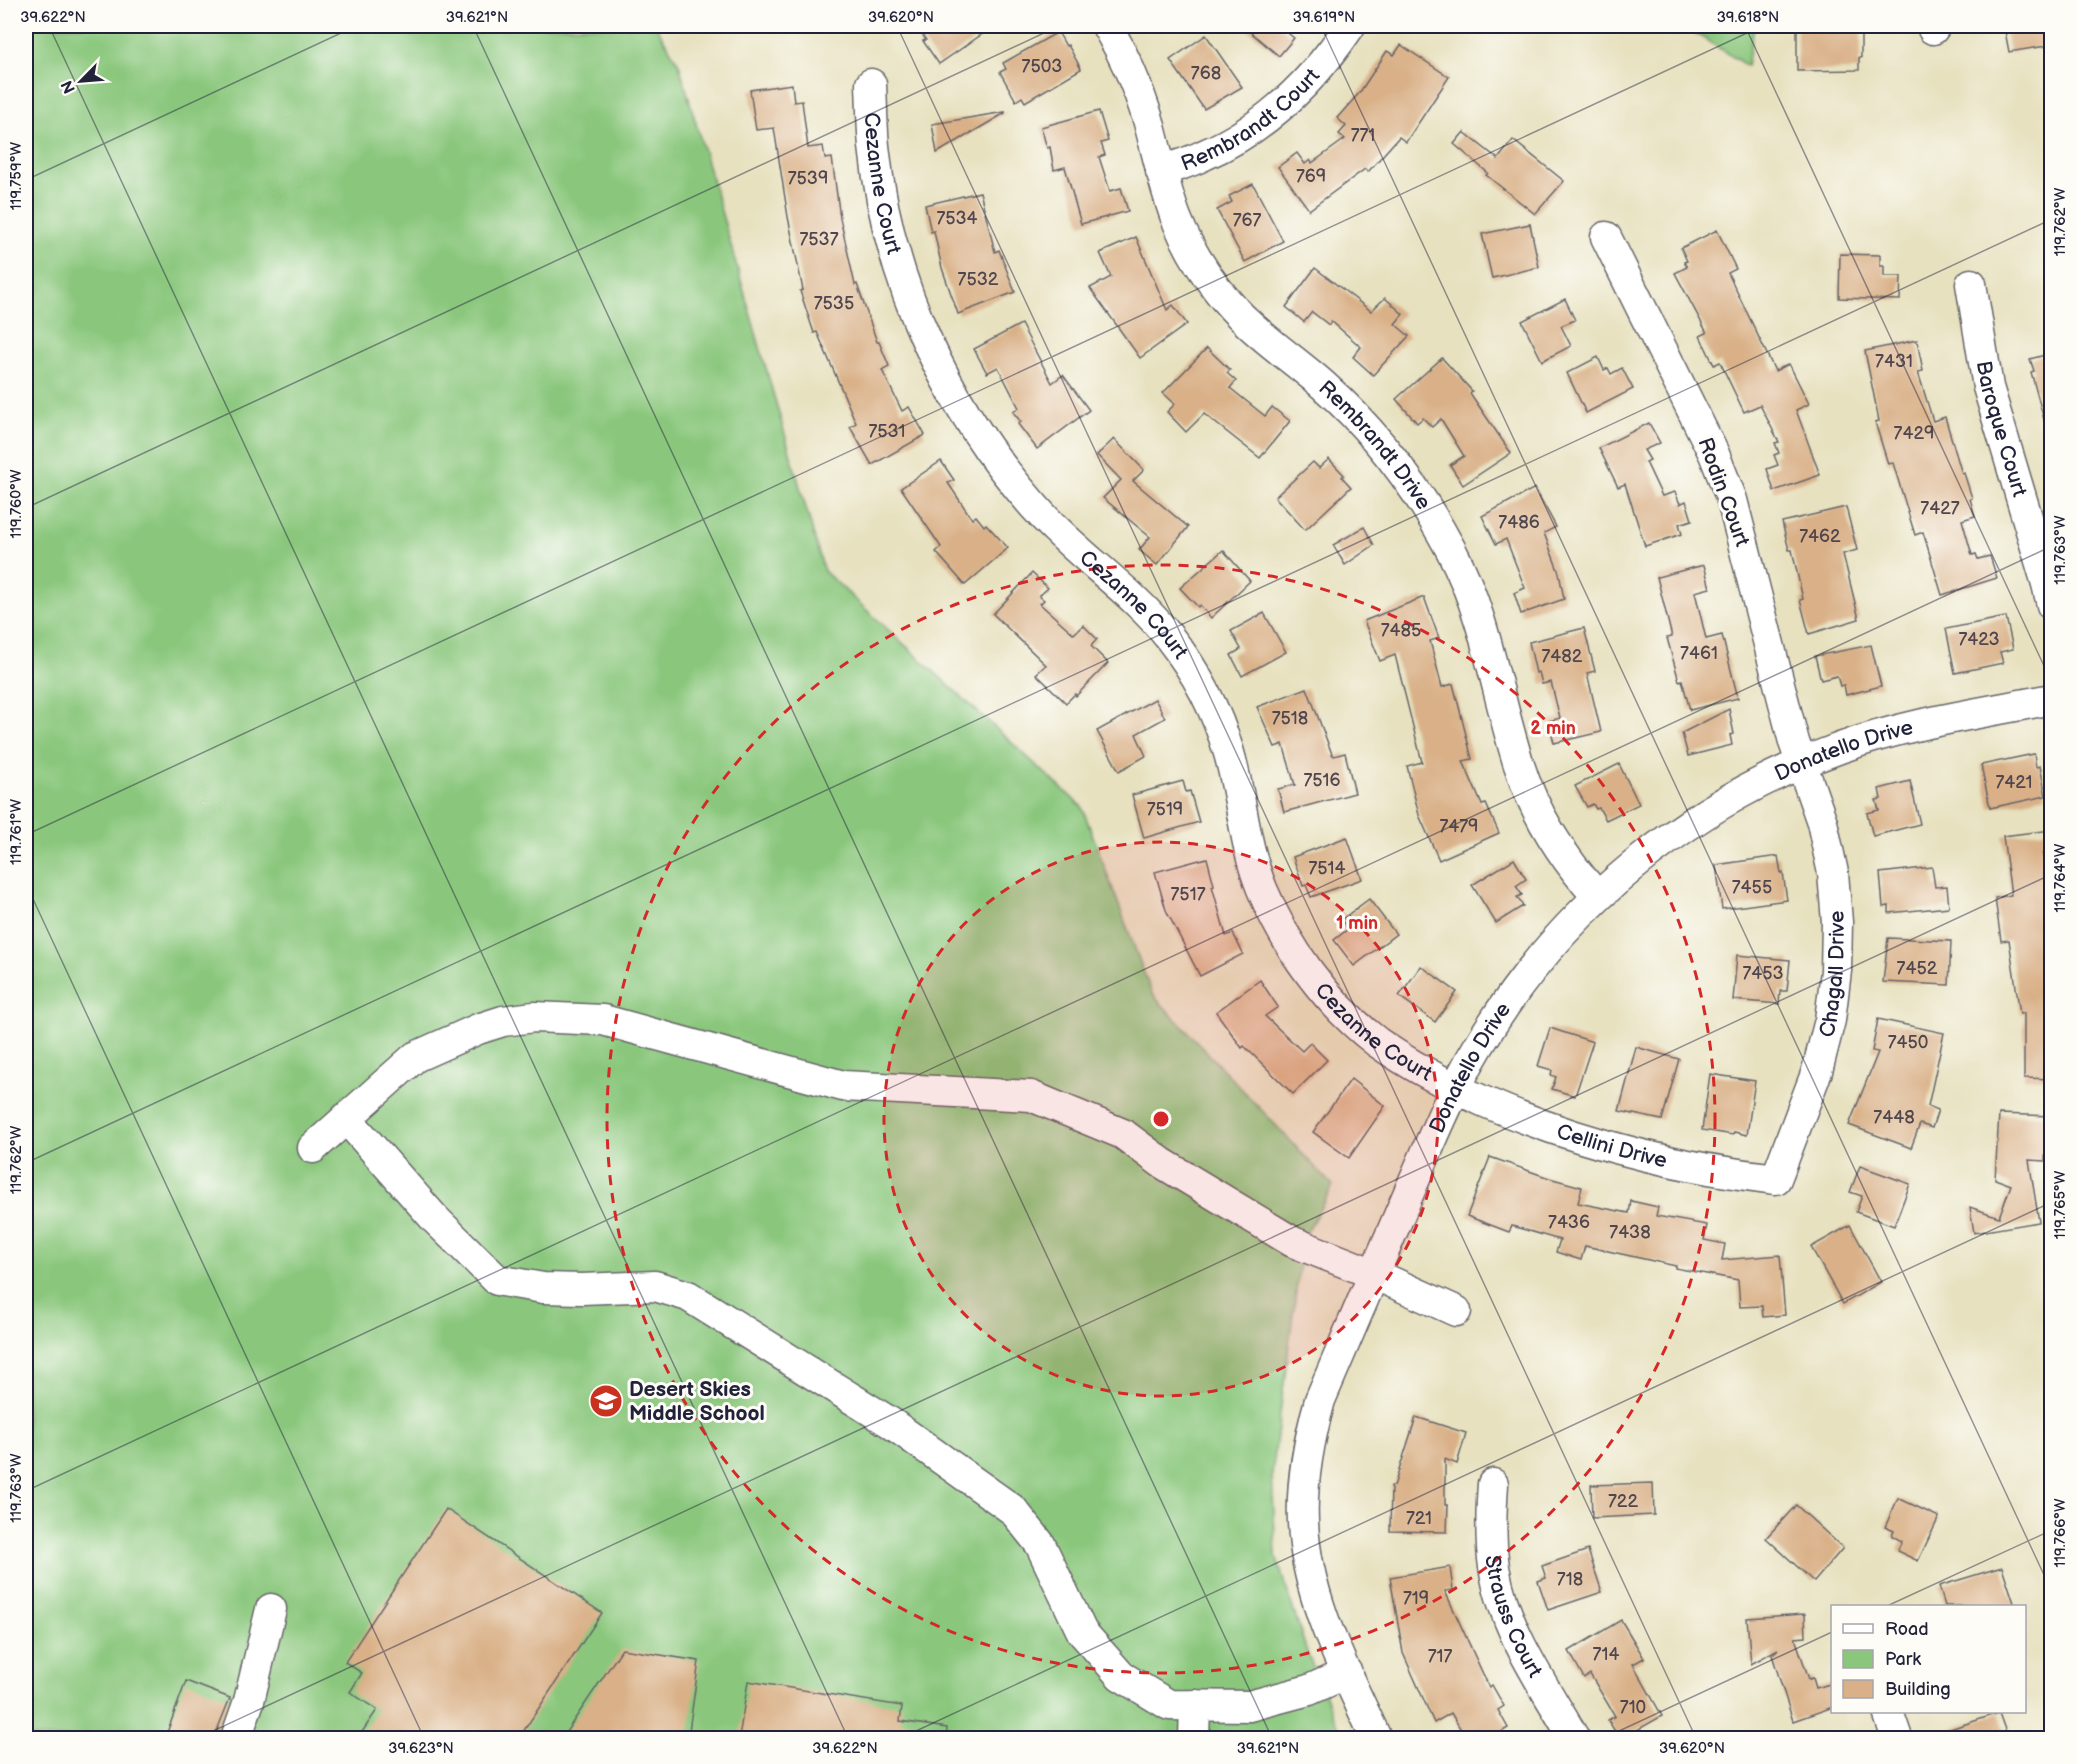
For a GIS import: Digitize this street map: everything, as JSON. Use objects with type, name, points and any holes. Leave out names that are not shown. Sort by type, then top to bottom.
[{"type":"street","name":"Rembrandt Drive","points":[[1107,26],[1120,47],[1137,88],[1177,219],[1196,258],[1217,289],[1245,322],[1322,385],[1360,420],[1394,460],[1424,502],[1453,552],[1475,605],[1491,656],[1519,766],[1535,806],[1558,847],[1597,896]]},
{"type":"street","name":"Rembrandt Court","points":[[1161,171],[1213,151],[1240,137],[1273,114],[1304,86],[1350,26]]},
{"type":"street","name":"Cezanne Court","points":[[871,84],[874,146],[882,202],[895,255],[915,314],[940,371],[971,425],[1005,472],[1043,516],[1087,559],[1139,603],[1169,637],[1195,675],[1214,711],[1229,754],[1246,840],[1261,887],[1282,931],[1308,970],[1340,1008],[1375,1040],[1412,1065],[1455,1089]]},
{"type":"street","name":"Rodin Court","points":[[1606,237],[1714,454],[1732,500],[1794,742],[1802,763]]},
{"type":"street","name":"Baroque Court","points":[[1971,284],[1988,387],[2052,605]]},
{"type":"street","name":"Donatello Drive","points":[[1376,1738],[1319,1605],[1309,1567],[1303,1523],[1303,1483],[1309,1440],[1320,1400],[1374,1274],[1455,1089],[1478,1047],[1512,995],[1553,942],[1597,896],[1640,859],[1691,822],[1747,789],[1841,747],[1905,728],[2052,699]]},
{"type":"street","name":"Chagall Drive","points":[[1776,1179],[1817,1071],[1830,1020],[1836,971],[1837,922],[1833,873],[1822,822],[1802,763]]},
{"type":"street","points":[[313,1148],[377,1088],[415,1057],[478,1029],[503,1021],[534,1017],[603,1020],[843,1086],[1031,1096],[1123,1134],[1162,1162],[1293,1242],[1374,1274],[1456,1311]]},
{"type":"street","name":"Cellini Drive","points":[[1455,1089],[1521,1118],[1587,1141],[1662,1161],[1732,1174],[1776,1179]]},
{"type":"street","points":[[346,1118],[459,1245],[497,1280],[543,1288],[655,1286],[687,1296],[891,1424],[1013,1510],[1040,1544],[1082,1632],[1121,1676],[1169,1705],[1249,1707],[1309,1690],[1347,1672]]},
{"type":"street","name":"Strauss Court","points":[[1493,1484],[1491,1537],[1494,1568],[1505,1609],[1520,1645],[1574,1738]]},
{"type":"street","points":[[236,1738],[249,1701],[271,1609]]},
{"type":"street","points":[[1194,1738],[1195,1705]]},
{"type":"street","points":[[1888,1713],[1896,1738]]},
{"type":"green space","points":[[26,26],[656,26],[679,64],[824,571],[1082,807],[1152,994],[1333,1186],[1303,1239],[1272,1474],[1276,1556],[1308,1655],[1343,1738],[26,1738]]},
{"type":"green space","points":[[1684,26],[1754,26],[1747,66]]},
{"type":"building","points":[[916,26],[994,26],[939,64]]},
{"type":"building","points":[[1243,26],[1279,26],[1294,38],[1279,56]]},
{"type":"building","points":[[2004,26],[2052,26],[2052,45],[2009,52]]},
{"type":"building","points":[[1797,27],[1861,27],[1859,70],[1797,71]]},
{"type":"building","points":[[1058,32],[1081,69],[1025,102],[1022,97],[1016,101],[1000,72],[1006,69],[1003,63]]},
{"type":"building","points":[[1206,35],[1242,87],[1204,109],[1170,60]]},
{"type":"building","points":[[1401,45],[1449,77],[1406,142],[1399,137],[1368,172],[1365,169],[1309,210],[1278,167],[1297,153],[1305,164],[1310,160],[1312,163],[1345,139],[1339,134],[1346,126],[1337,118],[1360,92],[1387,51],[1394,55]]},
{"type":"building","points":[[792,84],[794,102],[802,101],[808,148],[823,146],[825,159],[832,158],[840,218],[855,285],[857,284],[877,342],[889,366],[882,370],[902,411],[909,407],[925,435],[872,465],[850,427],[856,423],[817,332],[814,333],[800,291],[803,290],[788,217],[774,128],[756,130],[750,90]]},
{"type":"building","points":[[1099,111],[1108,141],[1101,143],[1105,155],[1099,157],[1110,191],[1121,188],[1128,211],[1081,224],[1065,167],[1054,170],[1050,147],[1047,148],[1041,127]]},
{"type":"building","points":[[1005,113],[937,153],[932,124]]},
{"type":"building","points":[[1464,132],[1498,159],[1513,140],[1564,181],[1535,214],[1486,175],[1488,173],[1454,144]]},
{"type":"building","points":[[1253,184],[1283,241],[1245,262],[1217,210],[1232,202],[1229,196]]},
{"type":"building","points":[[980,192],[995,252],[999,250],[1015,292],[958,314],[942,268],[934,231],[931,232],[925,205]]},
{"type":"building","points":[[1530,224],[1539,267],[1492,278],[1482,234]]},
{"type":"building","points":[[1717,230],[1736,269],[1728,273],[1775,371],[1789,364],[1809,404],[1796,410],[1820,475],[1774,491],[1767,469],[1778,465],[1774,455],[1779,453],[1775,443],[1779,442],[1760,405],[1744,412],[1720,362],[1714,365],[1700,336],[1707,333],[1675,273],[1687,267],[1684,262],[1687,261],[1681,248]]},
{"type":"building","points":[[1136,237],[1167,310],[1173,305],[1187,324],[1140,358],[1090,288],[1111,277],[1100,253]]},
{"type":"building","points":[[1840,254],[1880,255],[1880,266],[1884,266],[1884,276],[1901,276],[1900,300],[1839,298]]},
{"type":"building","points":[[1315,268],[1371,311],[1385,298],[1403,314],[1395,324],[1409,336],[1373,375],[1353,357],[1361,347],[1331,321],[1329,325],[1312,312],[1304,322],[1286,307]]},
{"type":"building","points":[[1565,299],[1575,320],[1561,326],[1571,346],[1542,361],[1522,321]]},
{"type":"building","points":[[1021,324],[1052,383],[1063,375],[1089,410],[1037,449],[1018,424],[1021,422],[1013,412],[1019,408],[998,367],[987,373],[974,349]]},
{"type":"building","points":[[1917,340],[1923,371],[1918,372],[1933,421],[1945,417],[1962,474],[1964,473],[1972,498],[1970,499],[1975,516],[1962,520],[1972,555],[1976,554],[1978,559],[1990,556],[1997,578],[1942,595],[1923,532],[1915,535],[1893,463],[1888,464],[1875,422],[1879,421],[1865,351]]},
{"type":"building","points":[[1207,348],[1230,370],[1227,373],[1236,381],[1230,388],[1265,416],[1272,407],[1290,421],[1260,458],[1204,414],[1186,432],[1167,412],[1175,404],[1163,393]]},
{"type":"building","points":[[2052,353],[2052,426],[2046,427],[2031,372],[2034,371],[2030,359]]},
{"type":"building","points":[[1598,357],[1604,370],[1608,368],[1611,374],[1622,368],[1633,389],[1586,413],[1567,373]]},
{"type":"building","points":[[1442,358],[1472,391],[1470,393],[1511,453],[1463,485],[1450,465],[1464,456],[1441,419],[1432,427],[1423,418],[1417,423],[1396,399]]},
{"type":"building","points":[[1649,423],[1660,443],[1644,450],[1650,460],[1646,462],[1662,496],[1675,492],[1680,504],[1686,501],[1692,520],[1679,524],[1682,534],[1645,546],[1625,484],[1618,487],[1599,448]]},
{"type":"building","points":[[1114,439],[1144,470],[1133,481],[1188,527],[1157,565],[1139,550],[1150,537],[1103,498],[1121,480],[1097,455]]},
{"type":"building","points":[[1329,459],[1344,475],[1342,477],[1351,487],[1305,530],[1275,497],[1313,462],[1319,468]]},
{"type":"building","points":[[941,461],[954,480],[948,483],[972,519],[976,516],[984,526],[986,524],[1008,548],[965,585],[936,552],[941,547],[901,488]]},
{"type":"building","points":[[1535,488],[1556,527],[1544,533],[1559,573],[1564,599],[1521,614],[1514,593],[1525,588],[1506,539],[1496,544],[1482,516]]},
{"type":"building","points":[[1846,507],[1857,550],[1843,554],[1859,619],[1809,634],[1800,600],[1803,599],[1792,550],[1789,550],[1782,522]]},
{"type":"building","points":[[1364,527],[1374,545],[1345,565],[1333,545]]},
{"type":"building","points":[[1223,550],[1250,581],[1211,618],[1180,588]]},
{"type":"building","points":[[1704,565],[1710,588],[1695,592],[1706,639],[1722,635],[1738,698],[1690,710],[1667,638],[1672,637],[1657,577]]},
{"type":"building","points":[[1032,573],[1048,588],[1039,596],[1044,600],[1040,604],[1074,634],[1083,625],[1097,639],[1091,646],[1108,663],[1076,696],[1075,694],[1066,703],[1036,674],[1046,665],[993,614]]},
{"type":"building","points":[[1424,597],[1439,638],[1430,641],[1442,687],[1453,684],[1472,759],[1463,761],[1482,805],[1486,804],[1499,833],[1439,860],[1419,815],[1407,766],[1422,762],[1395,655],[1380,661],[1364,621]]},
{"type":"building","points":[[1264,613],[1286,652],[1242,676],[1231,655],[1241,649],[1231,631]]},
{"type":"building","points":[[2006,617],[2013,649],[2000,652],[2003,663],[1955,673],[1946,629]]},
{"type":"building","points":[[1584,628],[1595,671],[1587,673],[1601,732],[1554,743],[1549,721],[1560,718],[1551,682],[1542,684],[1539,672],[1536,673],[1529,642]]},
{"type":"building","points":[[1871,645],[1881,686],[1846,695],[1844,685],[1840,686],[1837,676],[1821,680],[1815,656]]},
{"type":"building","points":[[1307,688],[1332,754],[1334,756],[1345,753],[1355,793],[1284,812],[1278,789],[1295,785],[1283,744],[1275,747],[1257,707]]},
{"type":"building","points":[[1155,699],[1165,718],[1136,734],[1146,756],[1119,771],[1097,731]]},
{"type":"building","points":[[1729,709],[1734,734],[1730,735],[1732,745],[1688,756],[1682,733]]},
{"type":"building","points":[[2034,754],[2036,767],[2040,766],[2046,796],[1990,808],[1981,765]]},
{"type":"building","points":[[1619,764],[1639,804],[1606,820],[1599,808],[1596,809],[1593,804],[1587,807],[1575,786]]},
{"type":"building","points":[[1183,781],[1186,792],[1190,791],[1199,822],[1144,838],[1132,795]]},
{"type":"building","points":[[1910,781],[1920,824],[1873,836],[1867,813],[1879,810],[1876,800],[1881,799],[1879,789]]},
{"type":"building","points":[[2052,830],[2052,853],[2043,854],[2048,890],[2052,889],[2052,1079],[2024,1078],[2024,1013],[2020,1014],[2009,940],[2001,941],[1995,898],[2011,895],[2003,836]]},
{"type":"building","points":[[1347,837],[1362,879],[1311,897],[1306,885],[1303,886],[1293,857]]},
{"type":"building","points":[[1778,856],[1787,900],[1722,909],[1716,865]]},
{"type":"building","points":[[1207,858],[1226,936],[1233,933],[1243,954],[1200,976],[1166,910],[1155,872]]},
{"type":"building","points":[[1514,859],[1526,879],[1516,886],[1522,895],[1517,897],[1523,906],[1496,923],[1472,885]]},
{"type":"building","points":[[1932,867],[1935,887],[1947,886],[1949,907],[1889,913],[1889,906],[1883,907],[1880,873]]},
{"type":"building","points":[[1369,899],[1396,934],[1354,966],[1334,940],[1348,929],[1341,920]]},
{"type":"building","points":[[1888,938],[1951,941],[1949,985],[1883,982]]},
{"type":"building","points":[[1737,955],[1790,960],[1787,991],[1780,991],[1779,1004],[1733,1000]]},
{"type":"building","points":[[1421,966],[1457,992],[1435,1022],[1399,996]]},
{"type":"building","points":[[1260,980],[1278,1007],[1265,1016],[1302,1051],[1310,1043],[1327,1060],[1293,1094],[1244,1046],[1242,1048],[1216,1012]]},
{"type":"building","points":[[1878,1019],[1944,1033],[1928,1106],[1938,1110],[1932,1128],[1920,1124],[1911,1148],[1849,1125],[1878,1052],[1872,1051]]},
{"type":"building","points":[[1550,1028],[1593,1042],[1575,1096],[1552,1089],[1556,1077],[1551,1075],[1552,1070],[1538,1066]]},
{"type":"building","points":[[1636,1047],[1679,1059],[1662,1120],[1619,1111]]},
{"type":"building","points":[[1710,1074],[1755,1081],[1747,1135],[1702,1130]]},
{"type":"building","points":[[1351,1079],[1385,1106],[1349,1158],[1313,1132]]},
{"type":"building","points":[[1999,1114],[2052,1116],[2052,1149],[2046,1149],[2045,1161],[2029,1160],[2039,1222],[1974,1233],[1970,1207],[1999,1217],[2011,1185],[1995,1179]]},
{"type":"building","points":[[1490,1157],[1582,1187],[1578,1203],[1629,1213],[1631,1201],[1658,1207],[1656,1216],[1707,1225],[1704,1240],[1725,1244],[1722,1260],[1780,1255],[1785,1315],[1763,1317],[1762,1306],[1740,1307],[1738,1280],[1675,1268],[1676,1266],[1585,1246],[1581,1260],[1556,1252],[1560,1240],[1512,1226],[1509,1232],[1467,1216]]},
{"type":"building","points":[[1860,1166],[1910,1184],[1894,1226],[1856,1212],[1862,1196],[1850,1192]]},
{"type":"building","points":[[1850,1225],[1881,1282],[1843,1304],[1811,1247]]},
{"type":"building","points":[[1416,1417],[1466,1433],[1457,1464],[1445,1459],[1447,1532],[1390,1531],[1391,1486],[1394,1486]]},
{"type":"building","points":[[1653,1483],[1654,1515],[1592,1518],[1591,1485]]},
{"type":"building","points":[[1898,1498],[1939,1517],[1918,1561],[1897,1551],[1902,1541],[1892,1536],[1894,1531],[1885,1527]]},
{"type":"building","points":[[1796,1505],[1843,1548],[1814,1582],[1766,1538]]},
{"type":"building","points":[[446,1509],[602,1613],[519,1738],[358,1738],[377,1710],[350,1692],[362,1673],[345,1662]]},
{"type":"building","points":[[1588,1550],[1602,1592],[1548,1610],[1538,1581],[1546,1578],[1542,1566]]},
{"type":"building","points":[[1450,1567],[1453,1590],[1445,1591],[1489,1687],[1492,1685],[1504,1706],[1498,1710],[1508,1728],[1491,1738],[1466,1738],[1451,1713],[1434,1723],[1403,1653],[1390,1577]]},
{"type":"building","points":[[2002,1567],[2015,1605],[1945,1605],[1939,1586]]},
{"type":"building","points":[[1805,1614],[1806,1637],[1795,1638],[1809,1679],[1813,1678],[1816,1688],[1831,1684],[1831,1708],[1793,1721],[1772,1655],[1778,1649],[1751,1664],[1747,1618]]},
{"type":"building","points":[[1621,1620],[1644,1658],[1633,1664],[1662,1716],[1623,1738],[1619,1738],[1608,1720],[1615,1716],[1590,1674],[1584,1678],[1569,1651]]},
{"type":"building","points":[[622,1649],[699,1661],[688,1738],[562,1738]]},
{"type":"building","points":[[186,1681],[230,1698],[214,1738],[165,1738]]},
{"type":"building","points":[[748,1681],[902,1706],[900,1721],[947,1728],[946,1738],[739,1738]]},
{"type":"building","points":[[1999,1713],[2008,1738],[1933,1738],[1932,1735]]},
{"type":"place","name":"Desert Skies Middle School","points":[[606,1401]]}]
